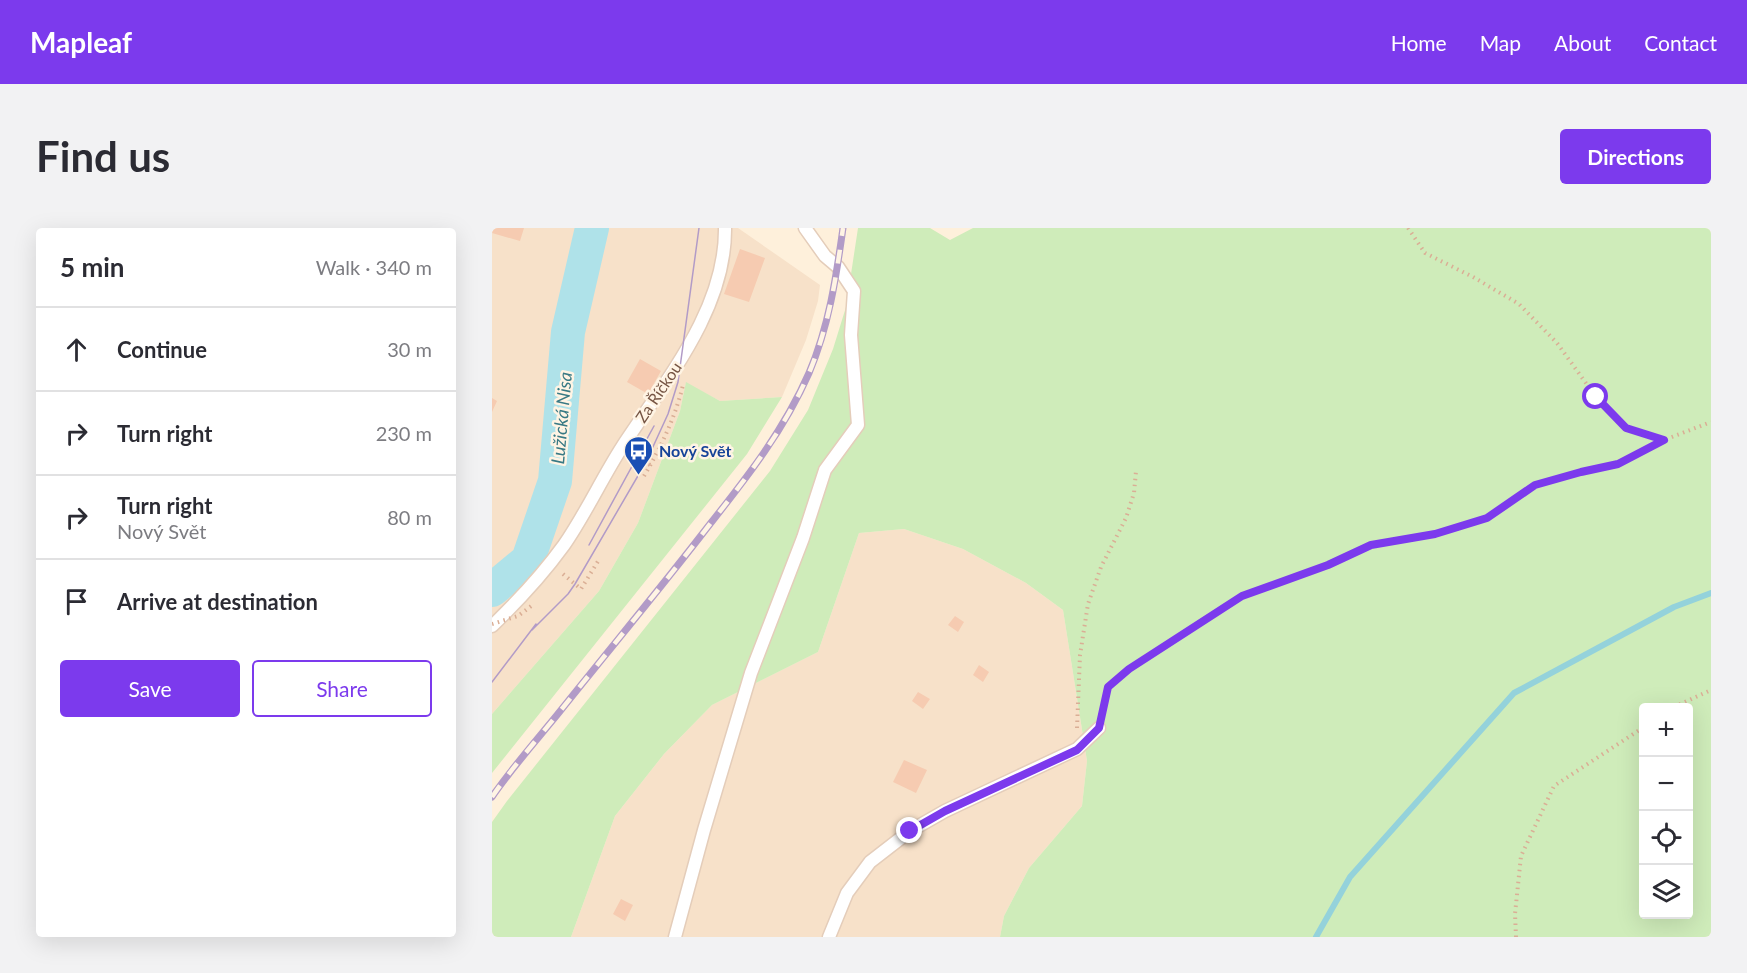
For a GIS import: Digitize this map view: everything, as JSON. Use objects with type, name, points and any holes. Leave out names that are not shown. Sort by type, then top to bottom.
[{"type":"lane","name":"Za Říčkou","points":[[492,625],[538,578],[565,543],[611,464],[682,357],[719,281],[726,248],[725,228]]},
{"type":"lane","points":[[675,937],[751,673],[803,538],[825,470],[858,425],[851,334],[854,291],[838,267],[825,256],[805,228]]},
{"type":"lane","points":[[830,937],[847,893],[870,862],[910,831],[945,811],[1077,750],[1099,728]]},
{"type":"path","points":[[1408,228],[1425,253],[1519,304],[1557,343],[1596,397],[1626,428],[1664,440]]},
{"type":"path","points":[[644,476],[672,424],[685,377]]},
{"type":"path","points":[[1099,728],[1108,687],[1129,669],[1242,596],[1328,565],[1371,545],[1435,534],[1487,518],[1535,485],[1618,464],[1664,440],[1711,422]]},
{"type":"path","points":[[1077,750],[1080,655],[1088,604],[1101,567],[1126,518],[1134,493],[1136,471]]},
{"type":"path","points":[[563,574],[582,589],[600,558]]},
{"type":"path","points":[[492,625],[518,616],[534,604]]},
{"type":"path","points":[[1684,703],[1711,690]]},
{"type":"path","points":[[1515,937],[1521,856],[1554,786],[1639,731]]},
{"type":"shaded area","points":[[492,228],[738,228],[820,285],[818,301],[806,340],[782,397],[720,401],[686,383],[680,411],[638,523],[599,591],[492,714]]},
{"type":"shaded area","points":[[904,529],[963,549],[1026,583],[1063,610],[1087,761],[1082,806],[1029,868],[1004,916],[1000,937],[571,937],[615,816],[664,754],[712,705],[818,652],[859,533]]},
{"type":"green space","points":[[858,228],[930,228],[950,240],[973,228],[1711,228],[1711,937],[1000,937],[1004,916],[1029,868],[1082,806],[1087,761],[1063,610],[1026,583],[963,549],[904,529],[859,533],[818,652],[712,705],[664,754],[615,816],[571,937],[492,937],[492,822],[770,471],[808,410],[833,349],[846,307]]},
{"type":"green space","points":[[686,382],[720,401],[782,397],[747,454],[492,773],[492,714],[599,591],[638,523],[680,411]]},
{"type":"building","points":[[492,228],[524,228],[520,241],[492,233]]},
{"type":"building","points":[[740,249],[765,258],[749,302],[724,294]]},
{"type":"building","points":[[640,359],[661,371],[648,394],[627,382]]},
{"type":"building","points":[[492,398],[497,401],[492,412]]},
{"type":"building","points":[[955,616],[964,622],[958,632],[948,625]]},
{"type":"building","points":[[979,665],[989,672],[983,682],[973,675]]},
{"type":"building","points":[[918,692],[930,699],[923,709],[912,701]]},
{"type":"building","points":[[904,760],[927,770],[916,793],[893,782]]},
{"type":"building","points":[[621,899],[633,905],[625,921],[613,914]]},
{"type":"waterway","name":"Lužická Nisa","points":[[492,590],[528,560],[555,481],[568,332],[592,228]]},
{"type":"waterway","points":[[1316,937],[1350,877],[1514,693],[1674,607],[1711,593]]},
{"type":"tram line","points":[[532,630],[575,584],[646,462],[668,414],[678,382],[699,228]]},
{"type":"tram line","points":[[589,545],[654,426]]},
{"type":"tram line","points":[[492,682],[536,624]]},
{"type":"railway","points":[[492,797],[691,548],[777,433],[809,373],[822,338],[843,228]]},
{"type":"place","name":"Nový Svět","points":[[638,476]]},
{"type":"route","points":[[910,831],[945,811],[1077,750],[1099,728],[1108,687],[1129,669],[1242,596],[1328,565],[1371,545],[1435,534],[1487,518],[1535,485],[1618,464],[1664,440],[1626,428],[1596,397]]}]
